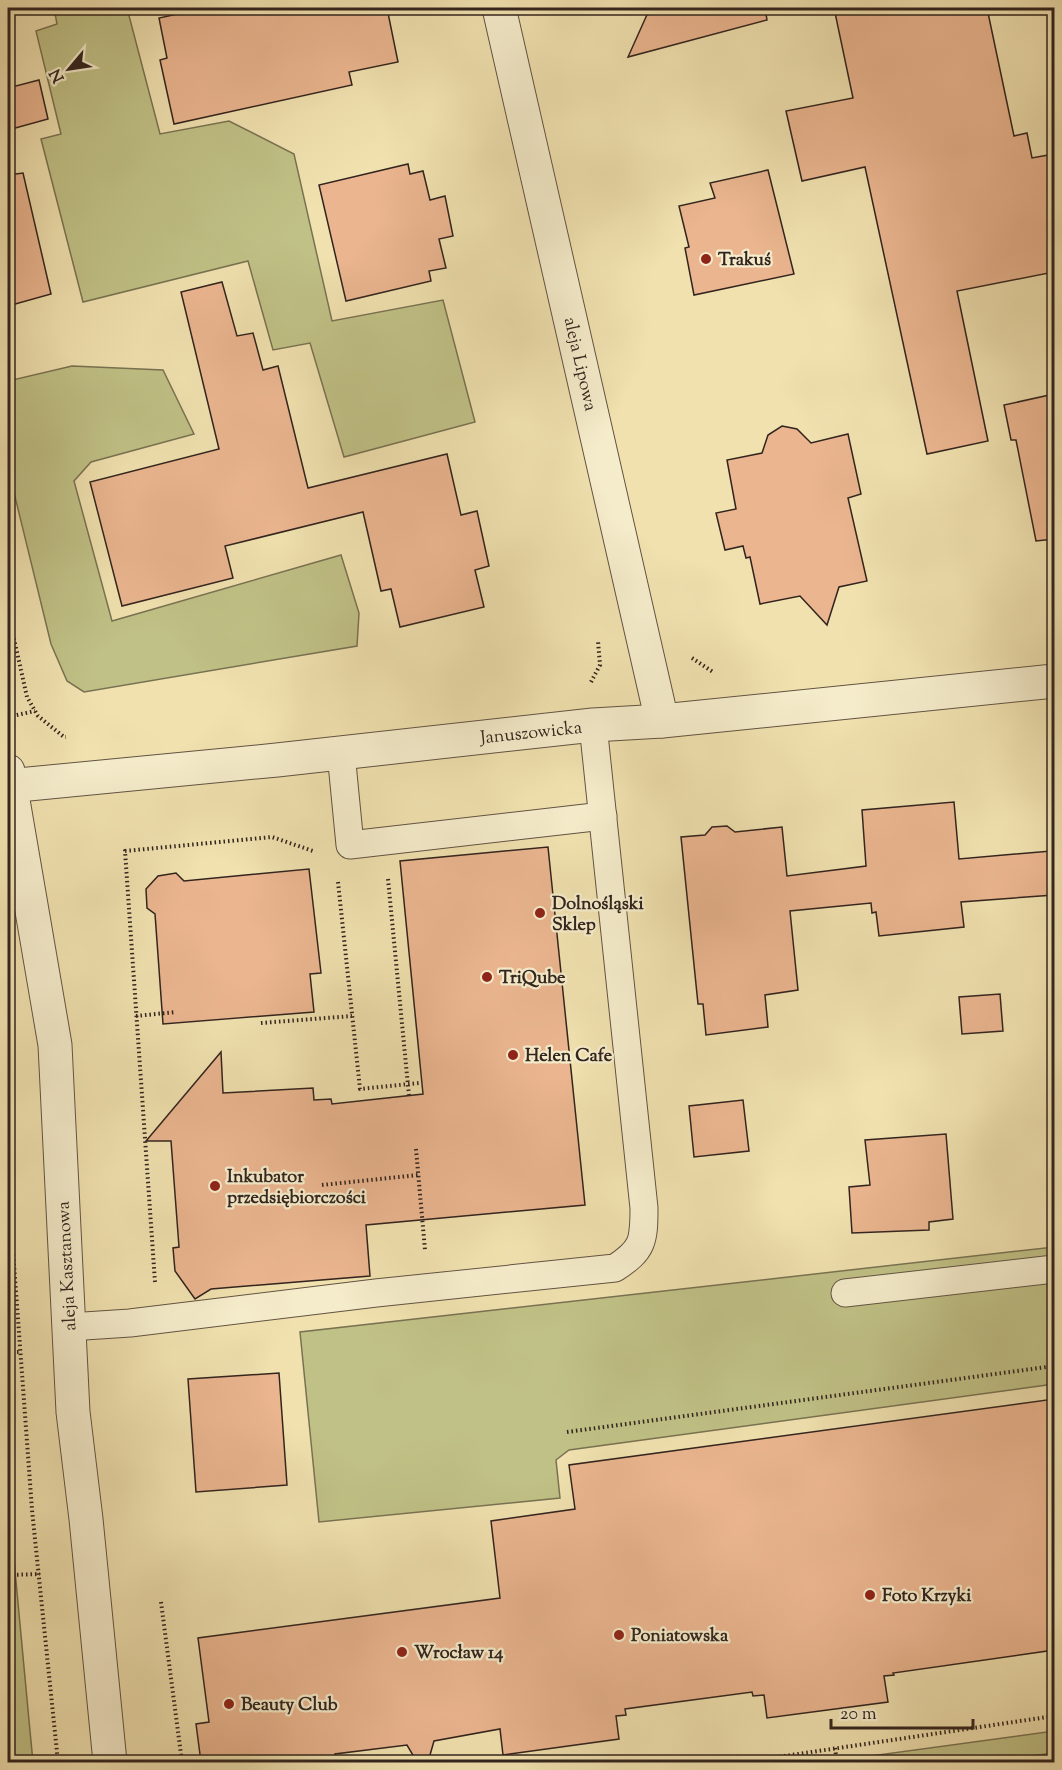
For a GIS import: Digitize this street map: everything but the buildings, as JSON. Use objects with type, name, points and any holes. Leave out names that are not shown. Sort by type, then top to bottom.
[{"type":"street","name":"aleja Lipowa","points":[[499,8],[662,721]]},
{"type":"street","name":"Januszowicka","points":[[8,781],[341,753],[593,725],[662,721],[1054,681]]},
{"type":"street","name":"aleja Kasztanowa","points":[[8,781],[55,1045],[73,1412],[110,1762]]},
{"type":"lane","points":[[69,1327],[615,1268],[633,1256],[644,1237],[644,1208],[593,725]]},
{"type":"lane","points":[[341,753],[350,845],[603,816]]},
{"type":"lane","points":[[845,1293],[1054,1269]]},
{"type":"path","points":[[8,612],[27,697],[38,716],[63,737],[75,737]]},
{"type":"path","points":[[584,687],[590,683],[600,664],[596,630]]},
{"type":"path","points":[[689,656],[706,670],[716,674]]},
{"type":"path","points":[[8,717],[35,711]]},
{"type":"path","points":[[158,1319],[125,851],[272,837],[315,852]]},
{"type":"path","points":[[384,841],[409,1096]]},
{"type":"path","points":[[337,871],[360,1089],[419,1083]]},
{"type":"path","points":[[136,1016],[176,1012]]},
{"type":"path","points":[[261,1023],[352,1016]]},
{"type":"path","points":[[416,1149],[428,1288]]},
{"type":"path","points":[[322,1185],[418,1175]]},
{"type":"path","points":[[8,1183],[32,1510],[58,1762]]},
{"type":"path","points":[[8,1352],[20,1352]]},
{"type":"path","points":[[567,1432],[1054,1366]]},
{"type":"path","points":[[8,1575],[40,1574]]},
{"type":"path","points":[[161,1602],[182,1762]]},
{"type":"path","points":[[744,1762],[1054,1716]]},
{"type":"path","points":[[835,1748],[837,1762]]},
{"type":"green space","points":[[54,8],[127,8],[160,134],[229,121],[294,154],[332,321],[443,300],[475,422],[344,457],[310,343],[273,350],[248,261],[83,302],[41,139],[61,134],[36,31],[57,24]]},
{"type":"green space","points":[[72,366],[163,370],[194,434],[91,462],[74,481],[112,621],[341,555],[359,613],[357,646],[84,692],[67,681],[51,644],[8,468],[8,381]]},
{"type":"green space","points":[[1054,1247],[1054,1384],[569,1450],[556,1460],[560,1498],[319,1522],[300,1332]]},
{"type":"green space","points":[[8,1496],[30,1731],[33,1762],[8,1762]]},
{"type":"green space","points":[[1054,1731],[1054,1753],[981,1762],[849,1762],[848,1759]]},
{"type":"place","name":"Trakuś","points":[[706,259]]},
{"type":"place","name":"Dolnośląski Sklep","points":[[540,913]]},
{"type":"place","name":"TriQube","points":[[487,977]]},
{"type":"place","name":"Helen Cafe","points":[[513,1055]]},
{"type":"place","name":"Inkubator przedsiębiorczości","points":[[215,1186]]},
{"type":"place","name":"Foto Krzyki","points":[[870,1595]]},
{"type":"place","name":"Poniatowska","points":[[619,1635]]},
{"type":"place","name":"Wrocław 14","points":[[402,1652]]},
{"type":"place","name":"Beauty Club","points":[[229,1704]]}]
